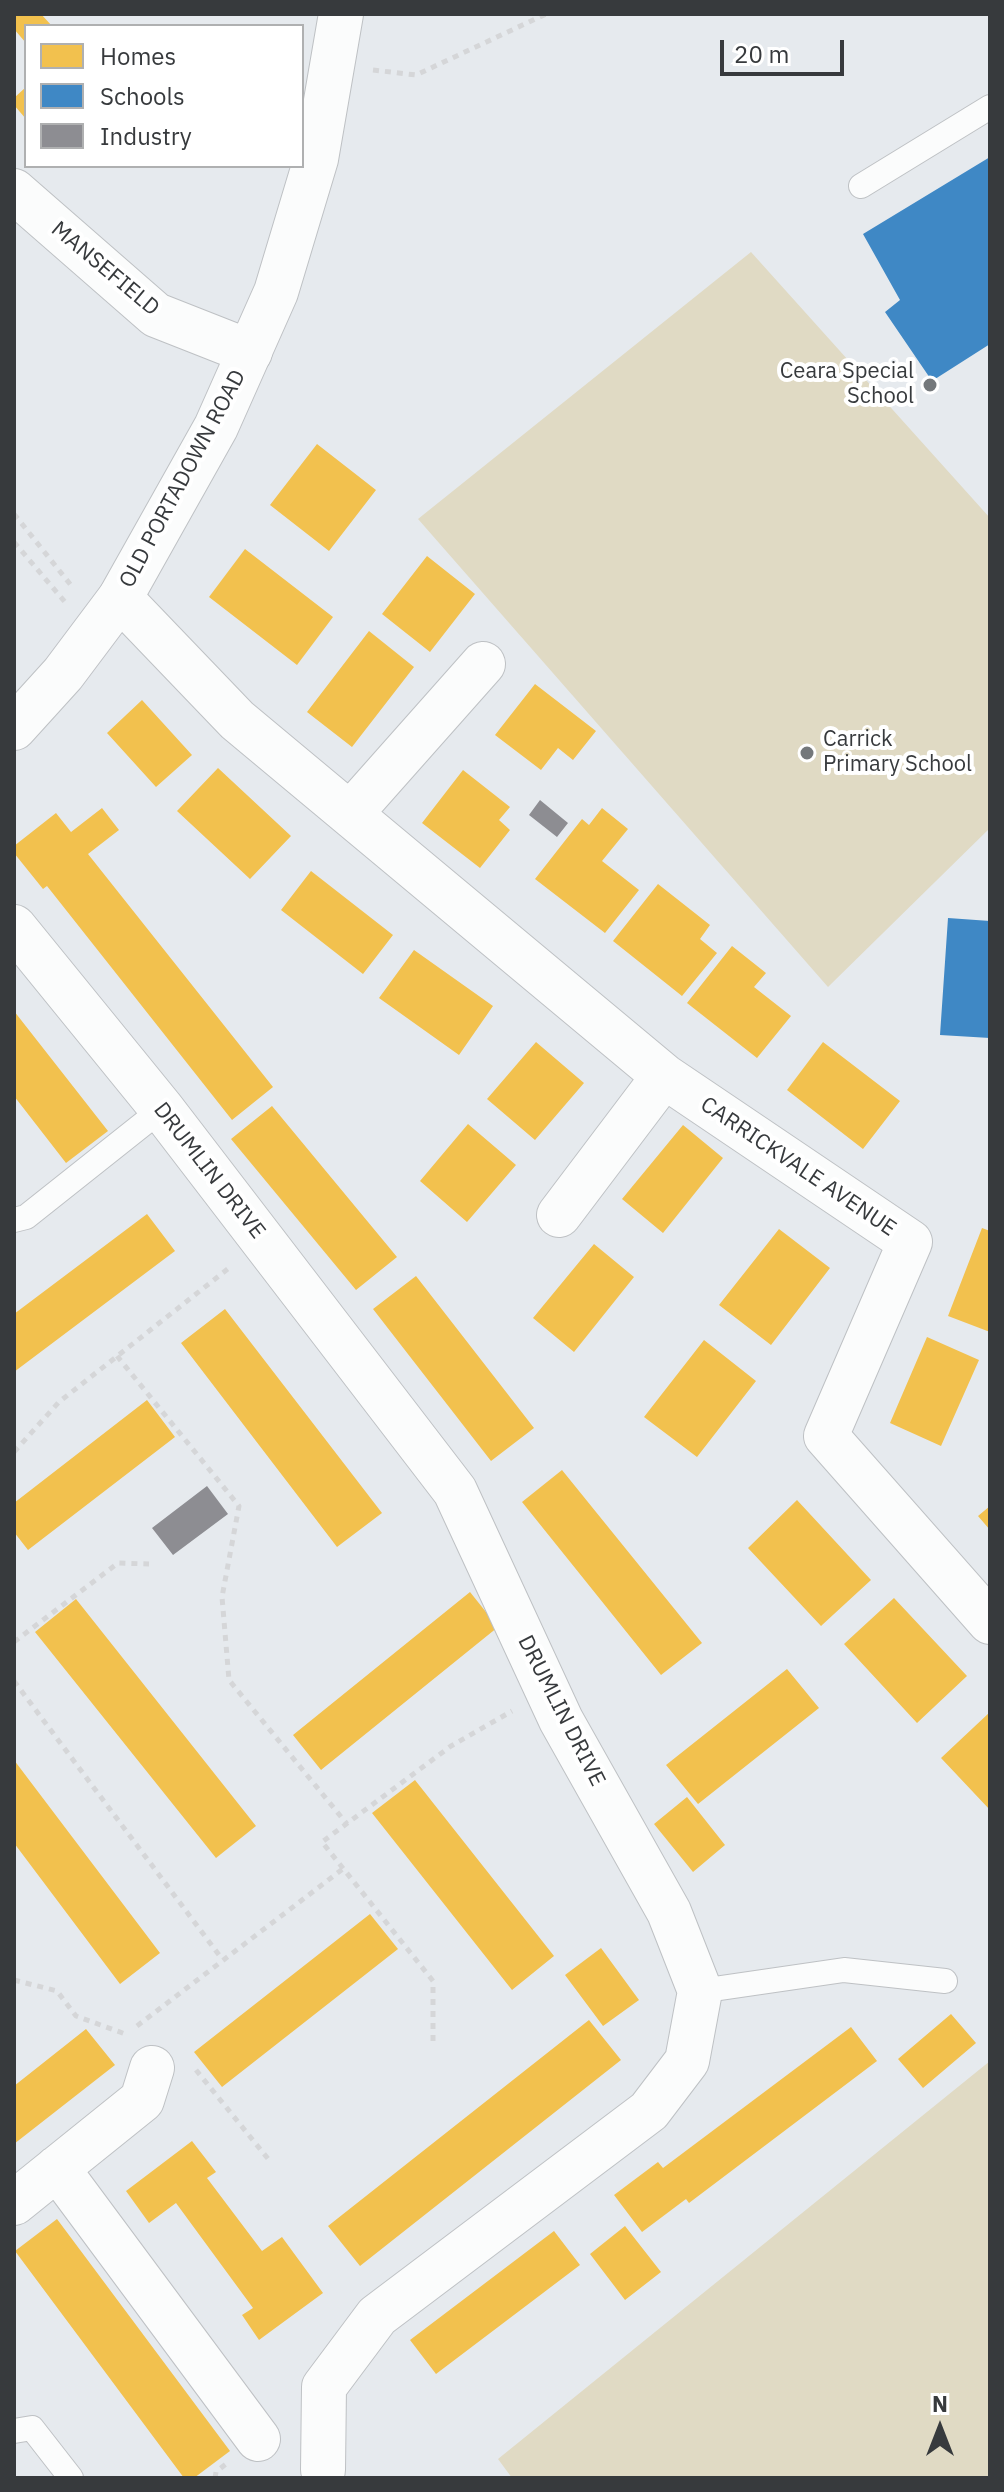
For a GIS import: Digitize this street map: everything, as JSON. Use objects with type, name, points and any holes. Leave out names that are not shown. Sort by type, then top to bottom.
[{"type":"street","name":"OLD PORTADOWN ROAD","points":[[14,728],[63,674],[105,616],[216,427],[276,292],[316,159],[341,14]]},
{"type":"street","name":"MANSEFIELD","points":[[14,191],[156,315],[250,352]]},
{"type":"street","name":"CARRICKVALE AVENUE","points":[[105,616],[237,720],[664,1076],[910,1242],[826,1436],[990,1622]]},
{"type":"street","points":[[350,814],[483,664]]},
{"type":"street","name":"DRUMLIN DRIVE","points":[[14,927],[162,1109],[455,1491],[548,1691],[669,1912],[700,1991]]},
{"type":"street","points":[[559,1215],[664,1076]]},
{"type":"street","points":[[323,2470],[324,2387],[377,2316],[649,2111],[687,2061],[700,1991]]},
{"type":"street","points":[[14,2203],[142,2100],[139,2051]]},
{"type":"street","points":[[57,2168],[258,2439]]},
{"type":"lane","points":[[861,186],[990,107]]},
{"type":"lane","points":[[14,1220],[26,1217],[162,1109]]},
{"type":"lane","points":[[700,1991],[844,1970],[945,1981]]},
{"type":"lane","points":[[14,2431],[32,2428],[71,2478]]},
{"type":"path","points":[[334,66],[416,75],[546,14]]},
{"type":"path","points":[[14,514],[72,587],[105,616]]},
{"type":"path","points":[[14,542],[105,616]]},
{"type":"path","points":[[14,1452],[59,1402],[263,1241]]},
{"type":"path","points":[[117,1356],[239,1506],[222,1597],[229,1680],[347,1824]]},
{"type":"path","points":[[14,1642],[118,1563],[149,1564]]},
{"type":"path","points":[[14,1681],[222,1959]]},
{"type":"path","points":[[433,2041],[433,1981],[322,1842],[451,1746],[548,1691]]},
{"type":"path","points":[[139,2051],[222,1959],[344,1868]]},
{"type":"shaded area","name":"Carrick Primary School","points":[[751,252],[990,518],[990,828],[828,987],[418,519]]},
{"type":"shaded area","points":[[990,2061],[990,2478],[512,2478],[498,2459]]},
{"type":"building: Homes","points":[[14,14],[41,14],[50,24],[24,24],[24,41],[14,29]]},
{"type":"building: Homes","points":[[24,89],[24,117],[14,105],[14,98]]},
{"type":"building: Homes","points":[[317,444],[376,490],[329,551],[270,505]]},
{"type":"building: Homes","points":[[245,549],[333,617],[297,665],[209,597]]},
{"type":"building: Homes","points":[[427,556],[475,594],[430,652],[382,614]]},
{"type":"building: Homes","points":[[369,631],[414,667],[352,747],[307,712]]},
{"type":"building: Homes","points":[[535,684],[596,731],[573,760],[558,748],[541,770],[495,735]]},
{"type":"building: Homes","points":[[142,700],[192,755],[156,787],[107,733]]},
{"type":"building: Homes","points":[[218,768],[291,836],[250,879],[177,811]]},
{"type":"building: Homes","points":[[463,770],[510,807],[499,820],[510,830],[480,868],[422,823]]},
{"type":"building: Homes","points":[[102,808],[119,830],[88,854],[273,1087],[232,1120],[47,886],[43,889],[14,853],[14,846],[56,813],[71,832]]},
{"type":"building: Homes","points":[[602,808],[628,829],[602,861],[639,890],[605,933],[535,879],[582,819],[589,825]]},
{"type":"building: Homes","points":[[311,871],[393,935],[363,974],[281,910]]},
{"type":"building: Homes","points":[[658,884],[710,925],[700,939],[717,953],[682,996],[613,941]]},
{"type":"building: Homes","points":[[732,946],[766,973],[754,987],[791,1016],[757,1058],[687,1003]]},
{"type":"building: Homes","points":[[414,950],[493,1006],[459,1055],[379,998]]},
{"type":"building: Homes","points":[[14,1011],[108,1131],[66,1163],[14,1096]]},
{"type":"building: Homes","points":[[536,1042],[584,1083],[535,1140],[487,1099]]},
{"type":"building: Homes","points":[[823,1042],[900,1101],[863,1149],[787,1090]]},
{"type":"building: Homes","points":[[272,1106],[397,1257],[356,1290],[231,1139]]},
{"type":"building: Homes","points":[[468,1124],[516,1165],[467,1222],[420,1181]]},
{"type":"building: Homes","points":[[683,1125],[723,1158],[663,1233],[622,1199]]},
{"type":"building: Homes","points":[[147,1214],[175,1251],[14,1372],[14,1314]]},
{"type":"building: Homes","points":[[982,1228],[990,1231],[990,1332],[948,1316]]},
{"type":"building: Homes","points":[[779,1229],[830,1268],[771,1345],[719,1305]]},
{"type":"building: Homes","points":[[594,1244],[634,1277],[574,1352],[533,1318]]},
{"type":"building: Homes","points":[[416,1276],[534,1428],[491,1461],[373,1309]]},
{"type":"building: Homes","points":[[225,1309],[382,1513],[337,1547],[181,1343]]},
{"type":"building: Homes","points":[[927,1337],[979,1360],[941,1446],[890,1423]]},
{"type":"building: Homes","points":[[704,1340],[756,1381],[697,1457],[644,1417]]},
{"type":"building: Homes","points":[[147,1400],[175,1437],[28,1550],[14,1532],[14,1503]]},
{"type":"building: Homes","points":[[562,1470],[702,1643],[661,1675],[522,1502]]},
{"type":"building: Homes","points":[[797,1500],[871,1580],[821,1626],[748,1548]]},
{"type":"building: Homes","points":[[990,1506],[990,1530],[978,1516]]},
{"type":"building: Homes","points":[[470,1592],[498,1627],[321,1770],[293,1735]]},
{"type":"building: Homes","points":[[894,1598],[967,1676],[917,1723],[844,1644]]},
{"type":"building: Homes","points":[[76,1599],[256,1826],[216,1858],[35,1632]]},
{"type":"building: Homes","points":[[787,1669],[819,1708],[698,1804],[666,1765]]},
{"type":"building: Homes","points":[[990,1712],[990,1810],[941,1758]]},
{"type":"building: Homes","points":[[14,1760],[160,1953],[120,1984],[14,1843]]},
{"type":"building: Homes","points":[[415,1780],[554,1956],[512,1990],[372,1813]]},
{"type":"building: Homes","points":[[687,1797],[725,1845],[693,1872],[654,1824]]},
{"type":"building: Homes","points":[[370,1914],[398,1949],[222,2087],[194,2052]]},
{"type":"building: Homes","points":[[601,1948],[639,2000],[603,2026],[565,1975]]},
{"type":"building: Homes","points":[[951,2014],[976,2043],[923,2088],[898,2059]]},
{"type":"building: Homes","points":[[589,2020],[621,2060],[360,2266],[328,2226]]},
{"type":"building: Homes","points":[[851,2027],[877,2061],[689,2203],[686,2199],[642,2232],[614,2195],[658,2162],[663,2168]]},
{"type":"building: Homes","points":[[86,2029],[115,2065],[14,2144],[14,2086]]},
{"type":"building: Homes","points":[[192,2141],[216,2172],[207,2178],[262,2251],[282,2237],[323,2293],[259,2340],[242,2315],[253,2308],[176,2203],[149,2223],[126,2191]]},
{"type":"building: Homes","points":[[57,2219],[230,2451],[194,2478],[184,2478],[15,2251]]},
{"type":"building: Homes","points":[[625,2226],[661,2272],[625,2300],[590,2254]]},
{"type":"building: Homes","points":[[554,2231],[580,2265],[436,2374],[410,2340]]},
{"type":"building: Schools","points":[[990,157],[990,344],[932,381],[885,312],[900,300],[863,234]]},
{"type":"building: Schools","points":[[948,918],[990,921],[990,1038],[940,1035]]},
{"type":"building: Industry","points":[[540,800],[568,823],[557,837],[529,815]]},
{"type":"building: Industry","points":[[207,1486],[228,1514],[173,1555],[152,1528]]},
{"type":"place","name":"Ceara Special School","points":[[930,385]]},
{"type":"place","name":"Carrick Primary School","points":[[807,753]]}]
